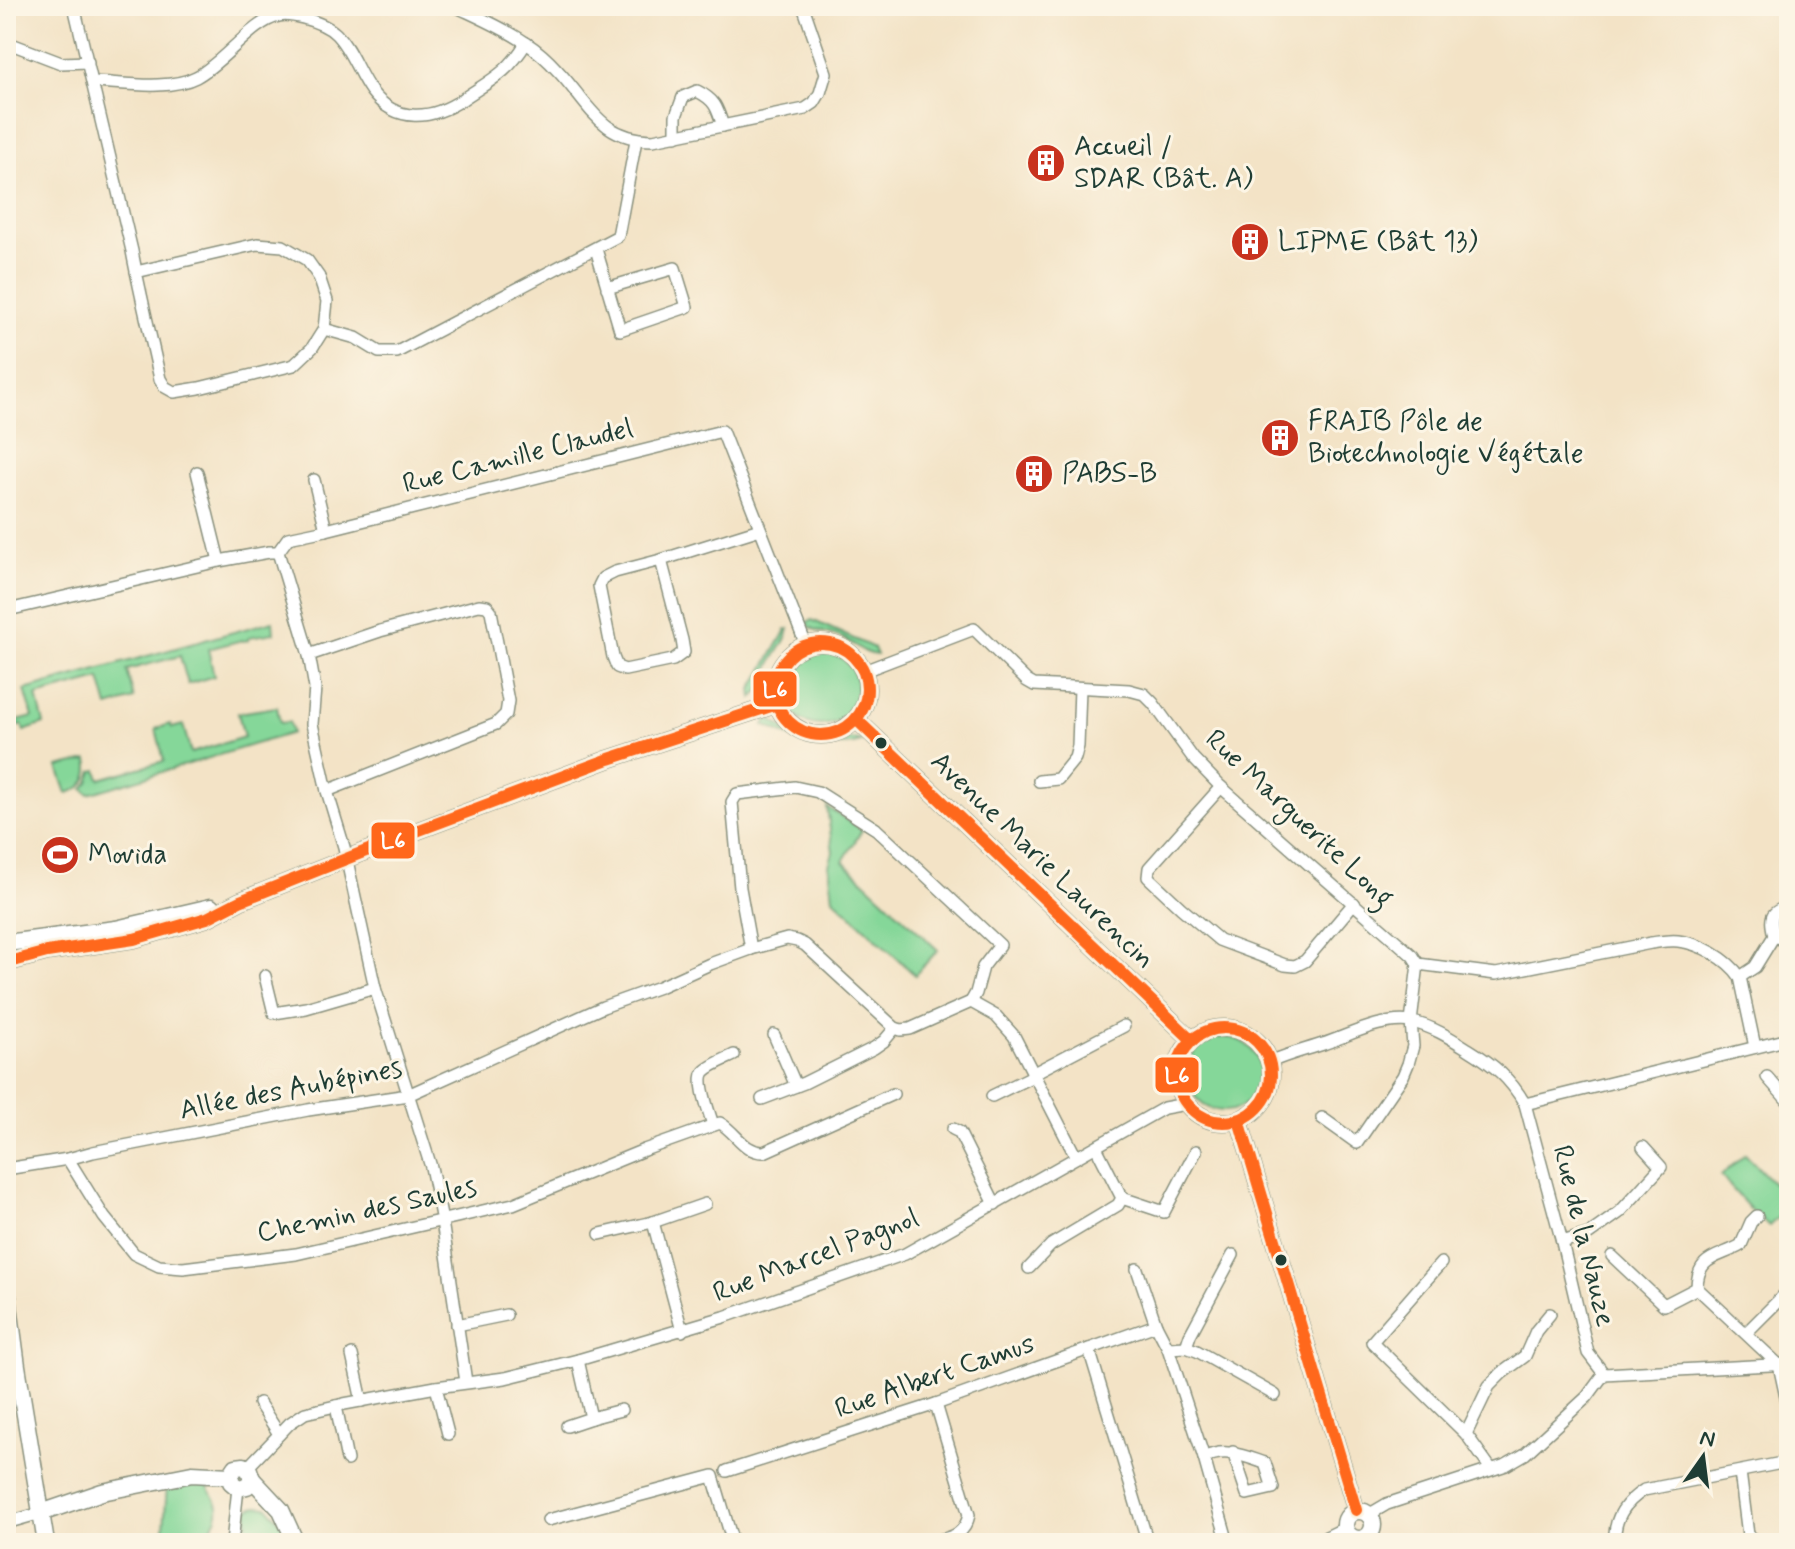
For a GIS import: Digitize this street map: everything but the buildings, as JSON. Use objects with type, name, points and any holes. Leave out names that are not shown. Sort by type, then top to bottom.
[{"type":"street","points":[[74,6],[160,379],[165,387],[174,392],[199,388],[294,365],[312,348],[324,329],[327,301],[319,277],[307,260],[283,246],[257,244],[136,272]]},
{"type":"street","points":[[455,6],[526,43],[558,70],[599,121],[636,140],[676,136],[805,109],[814,103],[826,73],[803,6]]},
{"type":"street","points":[[93,82],[163,85],[193,79],[211,68],[263,22],[290,15],[318,22],[335,33],[372,91],[386,107],[406,115],[426,116],[449,108],[505,71],[526,43]]},
{"type":"street","points":[[6,42],[61,63],[88,62]]},
{"type":"street","points":[[676,136],[676,116],[683,97],[697,91],[710,98],[723,126]]},
{"type":"street","points":[[324,329],[356,338],[379,352],[397,352],[618,236],[636,140]]},
{"type":"street","points":[[596,249],[607,288],[620,330],[687,307],[675,268],[607,288]]},
{"type":"street","name":"Rue Camille Claudel","points":[[8,610],[219,561],[278,552],[288,538],[722,431],[760,529]]},
{"type":"street","points":[[197,472],[219,561]]},
{"type":"street","points":[[314,480],[326,530]]},
{"type":"street","points":[[661,560],[684,652],[673,660],[625,670],[617,667],[599,586],[603,578],[760,529],[806,645]]},
{"type":"street","points":[[278,552],[309,655],[315,688],[312,724],[375,988],[431,1167],[466,1382]]},
{"type":"street","points":[[309,655],[380,631],[479,605],[487,606],[491,611],[508,701],[506,714],[496,724],[327,791]]},
{"type":"street","name":"Rue Marguerite Long","points":[[864,671],[974,629],[1034,685],[1129,690],[1144,694],[1193,758],[1221,787],[1413,956],[1418,964]]},
{"type":"street","points":[[825,643],[842,647],[853,655],[864,671],[868,682],[865,705],[857,720],[846,729],[831,734],[806,733],[791,724],[777,704],[775,686],[778,671],[788,657],[806,645],[825,643]]},
{"type":"street","points":[[1039,781],[1058,779],[1075,758],[1080,688]]},
{"type":"street","points":[[6,963],[47,952],[134,939],[207,918],[240,901],[346,859],[609,759],[777,704]]},
{"type":"street","name":"Avenue Marie Laurencin","points":[[857,720],[1192,1040]]},
{"type":"street","points":[[751,949],[740,888],[732,802],[737,794],[795,787],[818,792],[876,829],[1000,945],[983,967],[971,1002],[910,1029],[895,1028],[874,1048],[762,1099]]},
{"type":"street","points":[[1221,787],[1149,868],[1148,877],[1181,908],[1219,940],[1295,966],[1305,961],[1354,903]]},
{"type":"street","points":[[6,943],[116,929],[240,901]]},
{"type":"street","points":[[1740,977],[1755,967],[1774,936],[1773,913],[1789,907]]},
{"type":"street","points":[[1774,936],[1789,938]]},
{"type":"street","name":"Allée des Aubépines","points":[[6,1169],[308,1110],[408,1095],[603,1007],[710,964],[787,939],[805,945],[895,1028]]},
{"type":"street","points":[[1322,1118],[1357,1143],[1403,1076],[1413,1046],[1411,1022],[1418,964],[1496,974],[1677,940],[1695,945],[1734,968],[1740,977],[1755,1047]]},
{"type":"street","points":[[265,976],[274,1013],[306,1008],[375,988]]},
{"type":"street","points":[[971,1002],[996,1016],[1014,1036],[1076,1157]]},
{"type":"street","points":[[1270,1062],[1364,1028],[1411,1022],[1482,1057],[1503,1073],[1525,1104],[1789,1039]]},
{"type":"street","points":[[992,1096],[1124,1026]]},
{"type":"street","points":[[1226,1027],[1242,1030],[1255,1038],[1266,1051],[1270,1062],[1272,1081],[1268,1095],[1256,1111],[1239,1120],[1210,1120],[1198,1114],[1186,1104],[1177,1081],[1179,1060],[1192,1040],[1208,1030],[1226,1027]]},
{"type":"street","points":[[774,1035],[796,1086]]},
{"type":"street","points":[[734,1055],[705,1071],[702,1076],[703,1091],[713,1125],[720,1123],[729,1128],[756,1153],[893,1094]]},
{"type":"street","points":[[1767,1077],[1789,1102]]},
{"type":"street","name":"Rue Marcel Pagnol","points":[[242,1478],[279,1434],[305,1413],[436,1387],[505,1378],[578,1360],[682,1331],[905,1254],[1164,1108],[1186,1104]]},
{"type":"street","name":"Rue de la Nauze","points":[[1525,1104],[1588,1353],[1604,1374]]},
{"type":"street","points":[[1239,1120],[1363,1512],[1373,1526],[1369,1540],[1355,1538],[1345,1528],[1347,1517],[1363,1512],[1491,1469],[1506,1465],[1525,1454],[1587,1397],[1604,1374],[1784,1365]]},
{"type":"street","name":"Chemin des Saules","points":[[68,1159],[104,1217],[134,1254],[159,1266],[183,1268],[296,1254],[513,1204],[713,1125]]},
{"type":"street","points":[[953,1129],[959,1132],[995,1204]]},
{"type":"street","points":[[1096,1147],[1122,1198],[1164,1212],[1196,1151]]},
{"type":"street","points":[[1562,1242],[1589,1234],[1620,1212],[1661,1167],[1643,1147]]},
{"type":"street","points":[[1029,1268],[1051,1245],[1118,1205],[1122,1198]]},
{"type":"street","points":[[600,1234],[653,1222],[705,1204]]},
{"type":"street","points":[[1757,1216],[1741,1245],[1706,1261],[1697,1276],[1697,1288],[1784,1365],[1789,1411]]},
{"type":"street","points":[[653,1222],[682,1331]]},
{"type":"street","points":[[1186,1347],[1233,1255]]},
{"type":"street","points":[[1612,1256],[1664,1305],[1697,1288]]},
{"type":"street","points":[[1441,1263],[1372,1342],[1466,1434],[1491,1469]]},
{"type":"street","points":[[1137,1269],[1156,1325],[1168,1348],[1228,1543]]},
{"type":"street","points":[[6,1283],[12,1367],[46,1543]]},
{"type":"street","points":[[1746,1333],[1789,1290]]},
{"type":"street","points":[[1466,1434],[1489,1386],[1525,1356],[1536,1331],[1550,1314]]},
{"type":"street","points":[[457,1325],[506,1315]]},
{"type":"street","name":"Rue Albert Camus","points":[[727,1471],[936,1404],[1156,1325]]},
{"type":"street","points":[[1168,1348],[1186,1347],[1275,1395]]},
{"type":"street","points":[[1089,1349],[1148,1543]]},
{"type":"street","points":[[352,1355],[362,1401]]},
{"type":"street","points":[[578,1360],[591,1418]]},
{"type":"street","points":[[436,1387],[448,1434]]},
{"type":"street","points":[[259,1403],[279,1434]]},
{"type":"street","points":[[929,1543],[960,1533],[967,1526],[969,1515],[936,1404]]},
{"type":"street","points":[[336,1406],[347,1460]]},
{"type":"street","points":[[567,1426],[621,1410]]},
{"type":"street","points":[[1204,1458],[1213,1453],[1233,1452]]},
{"type":"street","points":[[1615,1543],[1616,1520],[1632,1498],[1644,1490],[1789,1460]]},
{"type":"street","points":[[1740,1472],[1748,1535],[1760,1543]]},
{"type":"street","points":[[6,1523],[40,1506],[75,1502],[102,1492],[192,1474],[242,1478],[281,1510],[296,1543]]},
{"type":"street","points":[[548,1520],[713,1476],[733,1543]]},
{"type":"street","points":[[232,1543],[242,1478]]},
{"type":"street","points":[[1314,1543],[1345,1528]]},
{"type":"green space","points":[[812,620],[874,648],[877,655],[805,623]]},
{"type":"green space","points":[[273,621],[274,633],[208,649],[214,676],[188,684],[180,656],[127,670],[134,699],[108,707],[100,679],[37,696],[44,724],[24,731],[22,725],[6,729],[6,724],[33,717],[25,690]]},
{"type":"green space","points":[[789,629],[763,686],[753,698],[752,689]]},
{"type":"green space","points":[[820,651],[841,657],[851,667],[857,688],[851,709],[841,719],[820,725],[799,719],[789,709],[783,688],[789,667],[799,657]]},
{"type":"green space","points":[[277,707],[280,723],[289,722],[292,733],[89,794],[83,789],[93,771],[97,770],[100,779],[164,761],[156,729],[170,724],[172,728],[183,725],[191,753],[244,737],[238,713]]},
{"type":"green space","points":[[767,719],[779,725],[805,742],[764,725]]},
{"type":"green space","points":[[850,739],[863,741],[841,745],[806,742]]},
{"type":"green space","points":[[88,760],[89,772],[85,781],[78,789],[67,793],[58,767]]},
{"type":"green space","points":[[827,807],[862,830],[843,861],[938,950],[915,975],[833,898],[829,865],[833,852]]},
{"type":"green space","points":[[1224,1037],[1245,1043],[1255,1053],[1261,1074],[1255,1095],[1245,1105],[1224,1111],[1203,1105],[1193,1095],[1187,1074],[1193,1053],[1203,1043]]},
{"type":"green space","points":[[1745,1154],[1778,1188],[1789,1182],[1789,1207],[1769,1226],[1721,1176]]},
{"type":"green space","points":[[205,1482],[218,1506],[214,1523],[209,1530],[202,1530],[200,1543],[163,1543],[167,1485]]},
{"type":"green space","points":[[268,1507],[283,1525],[292,1543],[255,1543],[255,1539],[247,1538],[248,1509]]},
{"type":"transit line","name":"L6","points":[[821,643],[839,646],[854,656],[864,671],[867,689],[864,707],[854,722],[839,732],[821,735],[803,732],[788,722],[778,707],[775,689],[778,671],[788,656],[803,646],[821,643]]},
{"type":"transit line","name":"L6","points":[[6,963],[47,952],[134,939],[207,918],[240,901],[414,832],[609,759],[777,704]]},
{"type":"transit line","name":"L6","points":[[857,720],[1192,1040]]},
{"type":"transit line","name":"L6","points":[[1224,1028],[1242,1031],[1257,1042],[1268,1057],[1271,1075],[1268,1093],[1257,1108],[1242,1119],[1224,1122],[1206,1119],[1191,1108],[1180,1093],[1177,1075],[1180,1057],[1191,1042],[1206,1031],[1224,1028]]},
{"type":"transit line","name":"L6","points":[[1239,1120],[1356,1510]]},
{"type":"place","name":"Accueil / SDAR (Bât. A)","points":[[1046,163]]},
{"type":"place","name":"LIPME (Bât 13)","points":[[1250,242]]},
{"type":"place","name":"FRAIB Pôle de Biotechnologie Végétale","points":[[1280,438]]},
{"type":"place","name":"PABS-B","points":[[1034,474]]},
{"type":"place","name":"Movida","points":[[60,855]]}]
